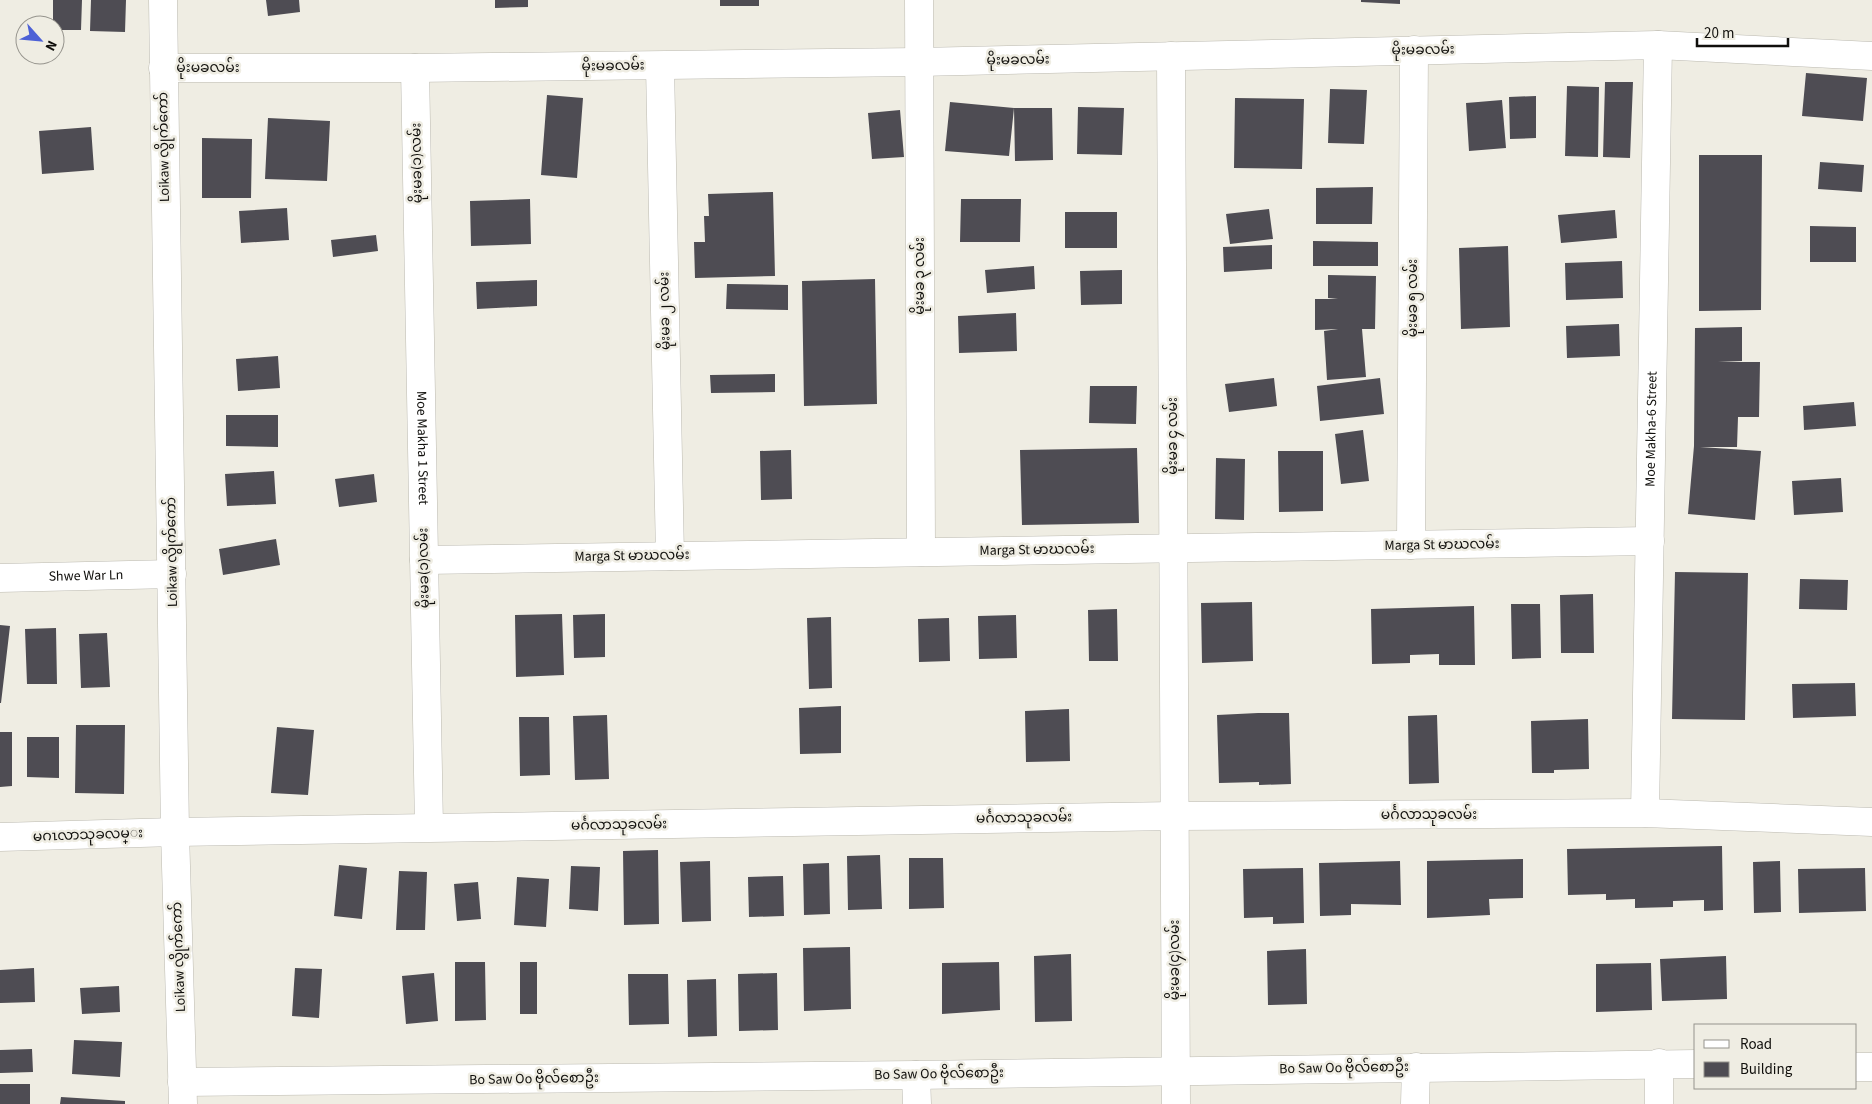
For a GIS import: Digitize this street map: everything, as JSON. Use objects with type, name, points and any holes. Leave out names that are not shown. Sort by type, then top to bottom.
[{"type":"street","name":"Loikaw လွိုက်ကော်","points":[[163,0],[175,832],[182,1093]]},
{"type":"street","name":"မိုးမခ ၃ လမ်း","points":[[919,0],[921,552]]},
{"type":"street","name":"မိုးမခလမ်း","points":[[163,68],[660,66],[1658,45],[1872,56]]},
{"type":"street","name":"Moe Makha-6 Street","points":[[1645,813],[1658,45]]},
{"type":"street","name":"မိုးမခ ၅ လမ်း","points":[[1411,545],[1414,50]]},
{"type":"street","name":"မိုးမခ ၄ လမ်း","points":[[1171,56],[1174,816]]},
{"type":"street","name":"မိုးမခ ၂ လမ်း","points":[[660,66],[670,556]]},
{"type":"street","name":"Moe Makha 1 Street","points":[[415,68],[429,827]]},
{"type":"street","name":"မိုးမခ(၁)လမ်း","points":[[415,68],[429,827]]},
{"type":"street","name":"Marga St မာဃလမ်း","points":[[424,560],[1650,541]]},
{"type":"street","name":"Shwe War Ln","points":[[0,578],[172,574]]},
{"type":"street","name":"မင်္ဂလာသုခလမ်း","points":[[175,832],[1174,816],[1645,813],[1872,822]]},
{"type":"street","name":"မိုးမခ(၄)လမ်း","points":[[1174,816],[1176,1104]]},
{"type":"street","name":"မဂၤလာသုခလမ္း","points":[[0,837],[175,832]]},
{"type":"street","points":[[1659,1063],[1659,1104]]},
{"type":"street","name":"Bo Saw Oo ဗိုလ်စောဦး","points":[[182,1093],[916,1075],[1694,1064]]},
{"type":"street","points":[[1415,1104],[1416,1067]]},
{"type":"street","points":[[1857,1067],[1872,1067]]},
{"type":"street","points":[[916,1075],[917,1104]]},
{"type":"building","points":[[53,0],[82,0],[81,30],[65,30],[65,15],[53,15]]},
{"type":"building","points":[[91,0],[126,0],[125,32],[90,31]]},
{"type":"building","points":[[266,0],[299,0],[300,12],[268,16]]},
{"type":"building","points":[[495,0],[528,0],[528,7],[495,8]]},
{"type":"building","points":[[720,0],[759,0],[759,6],[720,6]]},
{"type":"building","points":[[1361,0],[1400,0],[1400,4],[1361,2]]},
{"type":"building","points":[[1806,73],[1867,78],[1863,121],[1802,116]]},
{"type":"building","points":[[1605,82],[1633,82],[1630,158],[1603,157]]},
{"type":"building","points":[[1567,86],[1599,87],[1598,157],[1565,156]]},
{"type":"building","points":[[1330,89],[1367,90],[1364,144],[1328,143]]},
{"type":"building","points":[[547,95],[583,98],[577,178],[541,175]]},
{"type":"building","points":[[1536,96],[1536,138],[1510,139],[1509,97]]},
{"type":"building","points":[[1235,98],[1304,99],[1302,169],[1234,168]]},
{"type":"building","points":[[1502,100],[1506,148],[1469,151],[1466,103]]},
{"type":"building","points":[[950,102],[1014,108],[1009,156],[945,151]]},
{"type":"building","points":[[1078,107],[1124,108],[1122,155],[1077,154]]},
{"type":"building","points":[[1014,108],[1052,108],[1053,160],[1015,161]]},
{"type":"building","points":[[900,110],[904,157],[872,159],[868,113]]},
{"type":"building","points":[[268,118],[330,121],[327,181],[265,179]]},
{"type":"building","points":[[91,127],[94,170],[42,174],[39,131]]},
{"type":"building","points":[[202,138],[252,139],[251,198],[202,198]]},
{"type":"building","points":[[1699,155],[1762,155],[1761,310],[1699,311]]},
{"type":"building","points":[[1820,162],[1864,165],[1862,192],[1818,189]]},
{"type":"building","points":[[1373,187],[1372,224],[1316,224],[1316,188]]},
{"type":"building","points":[[773,192],[775,276],[695,278],[694,242],[705,242],[704,216],[709,216],[708,194]]},
{"type":"building","points":[[530,199],[531,244],[471,246],[470,201]]},
{"type":"building","points":[[961,199],[1021,199],[1020,242],[960,242]]},
{"type":"building","points":[[287,208],[289,240],[241,243],[239,211]]},
{"type":"building","points":[[1269,209],[1273,239],[1230,244],[1226,214]]},
{"type":"building","points":[[1615,210],[1617,238],[1561,243],[1558,215]]},
{"type":"building","points":[[1065,212],[1117,212],[1117,248],[1065,248]]},
{"type":"building","points":[[1810,226],[1856,227],[1856,262],[1810,262]]},
{"type":"building","points":[[376,235],[378,251],[333,257],[331,240]]},
{"type":"building","points":[[1313,241],[1378,242],[1378,266],[1313,266]]},
{"type":"building","points":[[1272,245],[1272,269],[1224,272],[1223,247]]},
{"type":"building","points":[[1508,246],[1510,327],[1461,329],[1459,248]]},
{"type":"building","points":[[1622,261],[1623,298],[1566,300],[1565,263]]},
{"type":"building","points":[[1034,266],[1035,289],[987,293],[985,270]]},
{"type":"building","points":[[1122,270],[1122,304],[1081,305],[1080,271]]},
{"type":"building","points":[[1328,275],[1376,276],[1375,329],[1362,329],[1366,377],[1327,380],[1324,331],[1338,329],[1315,330],[1315,299],[1338,299],[1328,298]]},
{"type":"building","points":[[875,279],[877,404],[804,406],[802,281]]},
{"type":"building","points":[[537,280],[537,306],[477,309],[476,282]]},
{"type":"building","points":[[727,284],[788,285],[788,310],[726,309]]},
{"type":"building","points":[[1016,313],[1017,351],[959,353],[958,316]]},
{"type":"building","points":[[1619,324],[1620,356],[1567,358],[1566,326]]},
{"type":"building","points":[[1742,327],[1742,361],[1718,362],[1760,362],[1759,417],[1738,417],[1737,447],[1700,447],[1761,451],[1755,520],[1688,514],[1694,446],[1695,328]]},
{"type":"building","points":[[278,356],[280,388],[238,391],[236,359]]},
{"type":"building","points":[[775,374],[775,392],[711,393],[710,375]]},
{"type":"building","points":[[1274,378],[1277,406],[1229,412],[1225,384]]},
{"type":"building","points":[[1380,378],[1384,414],[1320,421],[1317,386]]},
{"type":"building","points":[[1090,386],[1137,386],[1136,424],[1089,423]]},
{"type":"building","points":[[1854,402],[1856,426],[1804,430],[1803,406]]},
{"type":"building","points":[[226,415],[278,415],[278,447],[226,446]]},
{"type":"building","points":[[1363,430],[1369,481],[1341,484],[1335,434]]},
{"type":"building","points":[[1137,448],[1139,523],[1022,525],[1020,450]]},
{"type":"building","points":[[791,450],[792,499],[761,500],[760,451]]},
{"type":"building","points":[[1278,451],[1323,451],[1323,511],[1279,512]]},
{"type":"building","points":[[1216,458],[1245,459],[1244,520],[1215,519]]},
{"type":"building","points":[[274,471],[276,504],[227,506],[225,474]]},
{"type":"building","points":[[374,474],[377,502],[339,507],[335,479]]},
{"type":"building","points":[[1841,478],[1843,512],[1794,515],[1792,481]]},
{"type":"building","points":[[276,539],[280,565],[223,575],[219,549]]},
{"type":"building","points":[[1675,572],[1748,573],[1745,720],[1672,719]]},
{"type":"building","points":[[1800,579],[1848,580],[1847,610],[1799,609]]},
{"type":"building","points":[[1593,594],[1594,653],[1561,653],[1560,595]]},
{"type":"building","points":[[1252,602],[1253,661],[1202,663],[1201,603]]},
{"type":"building","points":[[1511,604],[1540,604],[1541,658],[1512,659]]},
{"type":"building","points":[[1474,606],[1475,665],[1439,665],[1439,654],[1410,655],[1410,663],[1372,664],[1371,609]]},
{"type":"building","points":[[1117,609],[1118,661],[1089,661],[1088,610]]},
{"type":"building","points":[[562,614],[564,675],[516,677],[515,615]]},
{"type":"building","points":[[605,614],[605,657],[574,658],[573,615]]},
{"type":"building","points":[[1016,615],[1017,658],[979,659],[978,616]]},
{"type":"building","points":[[831,617],[832,688],[809,689],[807,618]]},
{"type":"building","points":[[949,618],[950,661],[919,662],[918,619]]},
{"type":"building","points":[[0,625],[10,626],[1,703],[0,703]]},
{"type":"building","points":[[56,628],[57,684],[27,684],[25,629]]},
{"type":"building","points":[[107,633],[110,687],[81,688],[79,634]]},
{"type":"building","points":[[1855,683],[1856,716],[1793,718],[1792,684]]},
{"type":"building","points":[[841,706],[841,753],[800,754],[799,708]]},
{"type":"building","points":[[1069,709],[1070,761],[1026,762],[1025,711]]},
{"type":"building","points":[[1289,713],[1291,784],[1259,785],[1259,782],[1219,783],[1217,715]]},
{"type":"building","points":[[607,715],[609,779],[575,780],[573,716]]},
{"type":"building","points":[[1437,715],[1439,783],[1409,784],[1408,716]]},
{"type":"building","points":[[519,717],[549,717],[550,775],[520,776]]},
{"type":"building","points":[[1588,719],[1589,769],[1554,770],[1554,773],[1532,773],[1531,721]]},
{"type":"building","points":[[76,725],[125,725],[124,794],[75,793]]},
{"type":"building","points":[[277,727],[314,730],[308,795],[271,793]]},
{"type":"building","points":[[0,732],[12,732],[12,786],[0,787]]},
{"type":"building","points":[[27,737],[59,737],[59,778],[27,777]]},
{"type":"building","points":[[1722,846],[1723,910],[1704,911],[1704,900],[1673,901],[1673,907],[1635,908],[1635,899],[1606,900],[1606,894],[1568,895],[1567,849]]},
{"type":"building","points":[[658,850],[659,924],[624,925],[623,851]]},
{"type":"building","points":[[880,855],[882,909],[848,910],[847,856]]},
{"type":"building","points":[[909,858],[943,858],[944,908],[909,909]]},
{"type":"building","points":[[1523,859],[1523,898],[1489,899],[1490,915],[1427,918],[1427,861]]},
{"type":"building","points":[[710,861],[711,921],[682,922],[680,862]]},
{"type":"building","points":[[1400,861],[1401,905],[1351,904],[1351,915],[1320,916],[1319,863]]},
{"type":"building","points":[[1780,861],[1781,912],[1754,913],[1753,862]]},
{"type":"building","points":[[829,863],[830,914],[804,915],[803,864]]},
{"type":"building","points":[[339,865],[367,868],[362,919],[334,916]]},
{"type":"building","points":[[571,866],[600,867],[598,911],[569,909]]},
{"type":"building","points":[[1303,868],[1304,923],[1273,924],[1273,917],[1244,918],[1243,869]]},
{"type":"building","points":[[1865,868],[1866,911],[1799,913],[1798,869]]},
{"type":"building","points":[[399,871],[427,872],[425,930],[396,930]]},
{"type":"building","points":[[783,876],[784,916],[749,917],[748,877]]},
{"type":"building","points":[[517,877],[549,879],[546,927],[514,925]]},
{"type":"building","points":[[478,882],[481,919],[457,921],[454,884]]},
{"type":"building","points":[[850,947],[851,1009],[804,1011],[803,948]]},
{"type":"building","points":[[1306,949],[1307,1004],[1268,1005],[1267,951]]},
{"type":"building","points":[[1071,954],[1072,1021],[1035,1022],[1034,956]]},
{"type":"building","points":[[1726,956],[1727,999],[1662,1001],[1660,959]]},
{"type":"building","points":[[455,962],[485,962],[486,1020],[455,1021]]},
{"type":"building","points":[[520,962],[537,962],[537,1014],[520,1014]]},
{"type":"building","points":[[999,962],[1000,1010],[942,1014],[942,963]]},
{"type":"building","points":[[1651,963],[1652,1010],[1596,1012],[1596,964]]},
{"type":"building","points":[[34,968],[35,1002],[0,1003],[0,970]]},
{"type":"building","points":[[295,968],[322,969],[319,1018],[292,1016]]},
{"type":"building","points":[[434,973],[438,1021],[406,1024],[402,976]]},
{"type":"building","points":[[777,973],[778,1030],[739,1031],[738,974]]},
{"type":"building","points":[[628,974],[668,974],[669,1024],[629,1025]]},
{"type":"building","points":[[716,979],[717,1036],[688,1037],[687,980]]},
{"type":"building","points":[[119,986],[120,1012],[82,1014],[80,988]]},
{"type":"building","points":[[74,1040],[122,1042],[120,1077],[72,1074]]},
{"type":"building","points":[[32,1049],[33,1072],[0,1073],[0,1050]]},
{"type":"building","points":[[0,1084],[30,1084],[30,1104],[0,1104]]},
{"type":"building","points":[[61,1097],[125,1101],[125,1104],[60,1104]]}]
